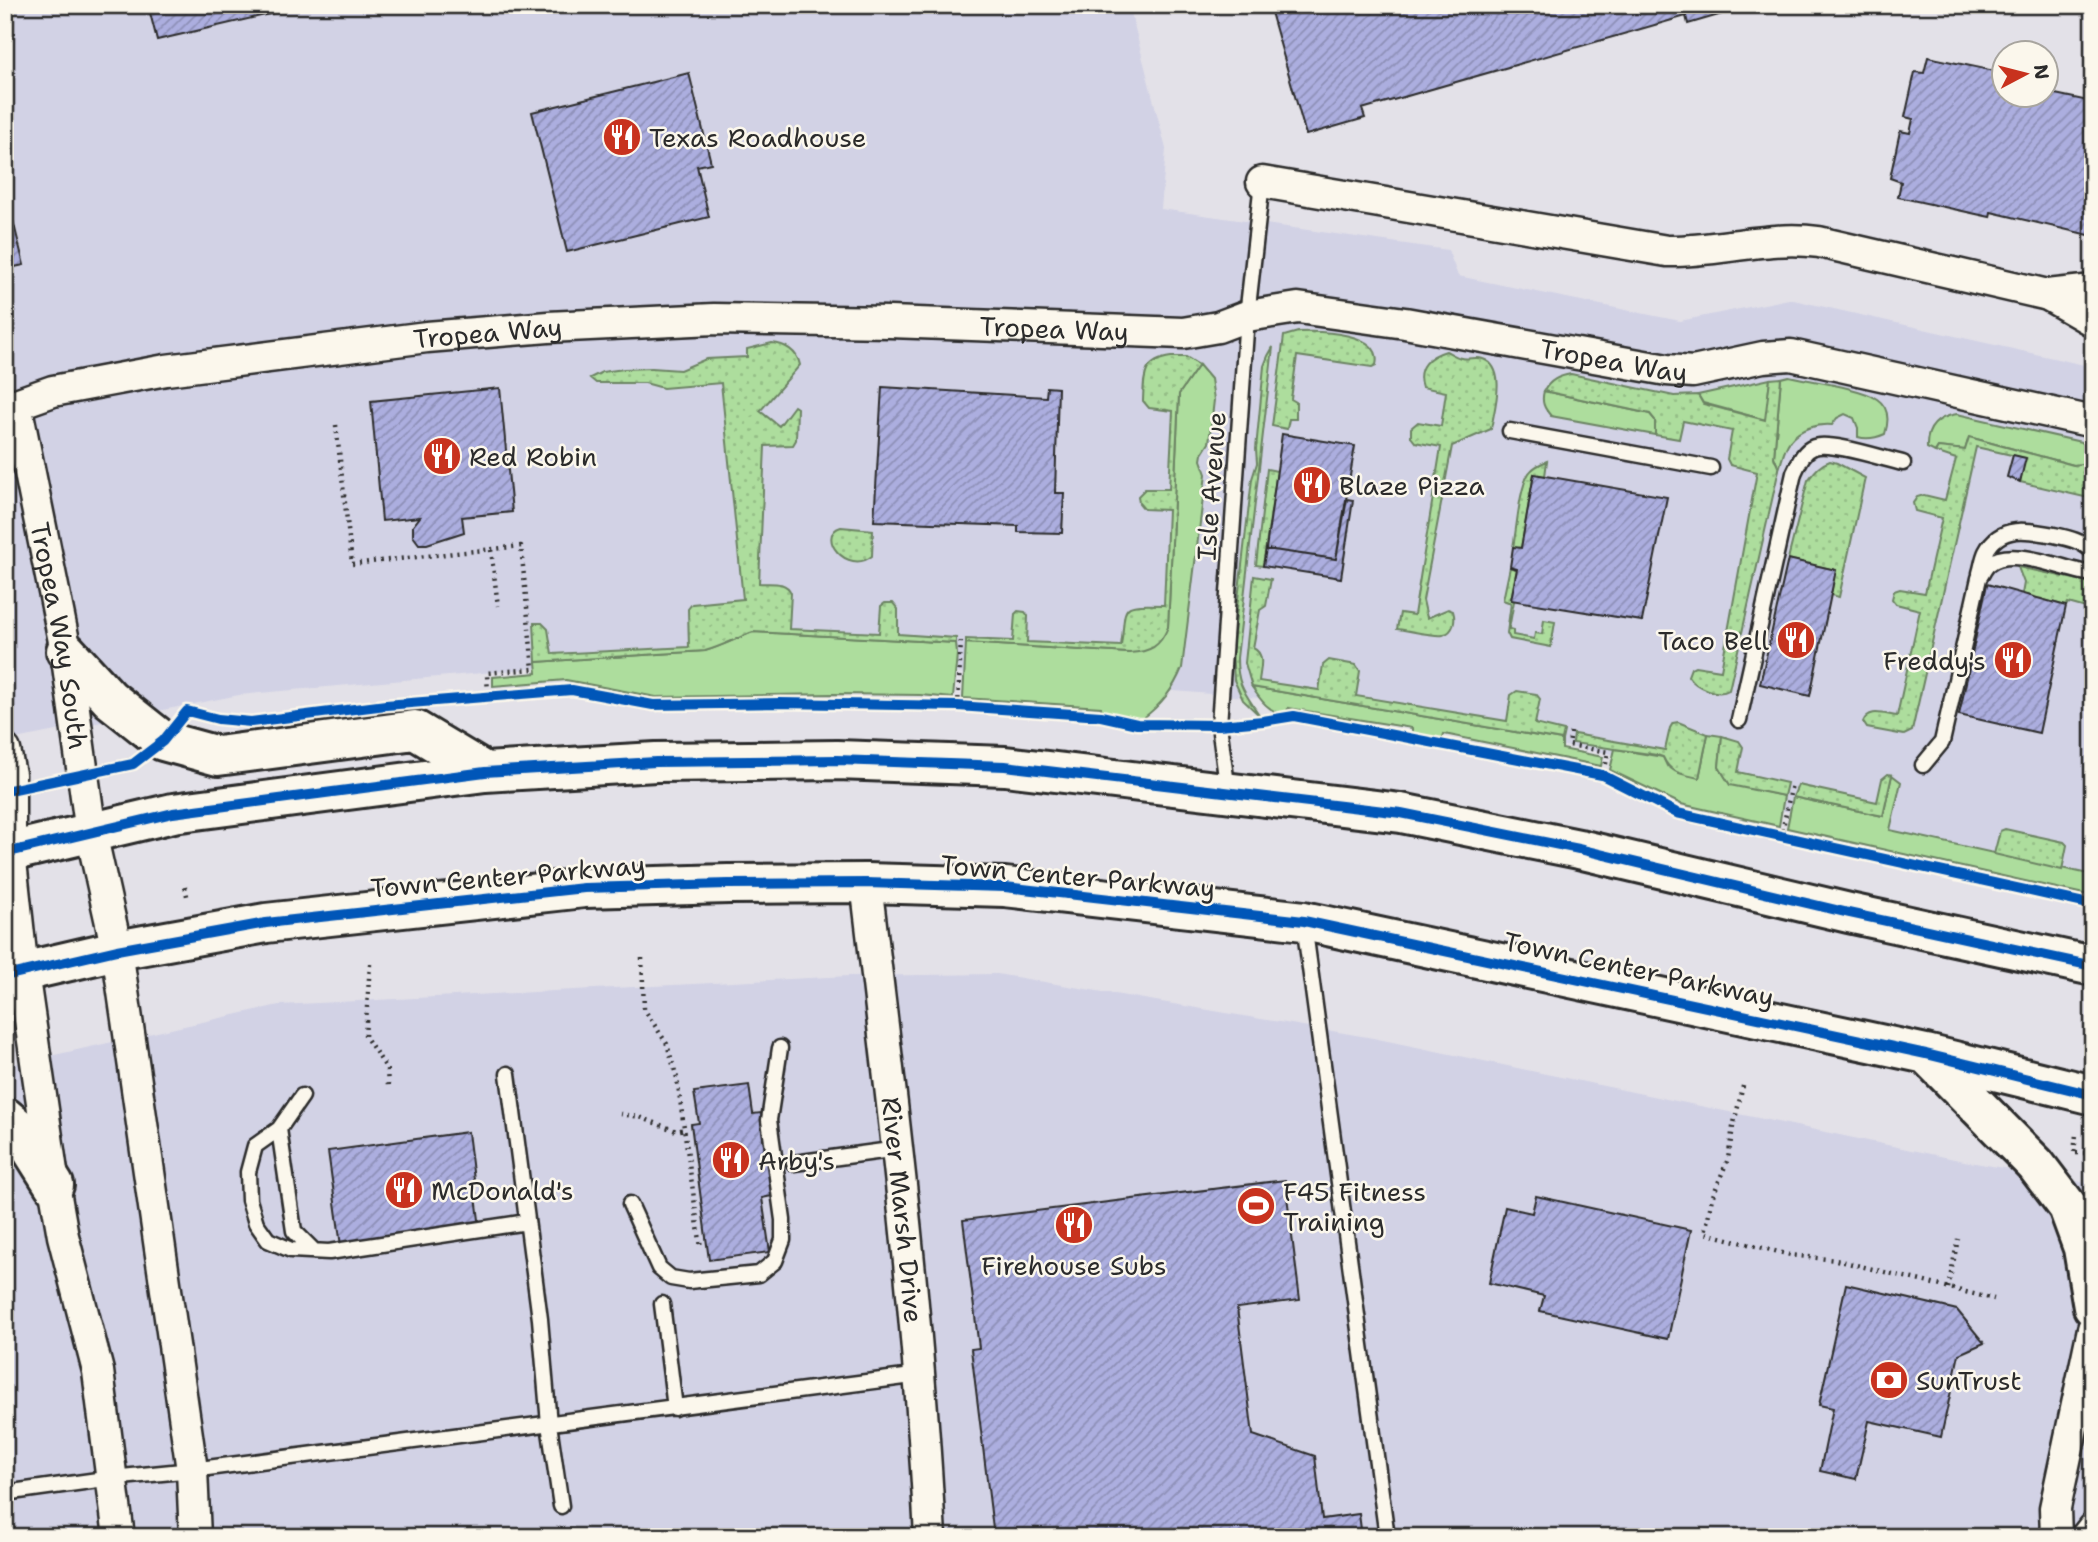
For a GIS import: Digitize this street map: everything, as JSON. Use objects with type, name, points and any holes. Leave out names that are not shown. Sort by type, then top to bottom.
[{"type":"main road","points":[[66,651],[110,699],[163,741],[218,757],[415,730],[485,772]]},
{"type":"main road","points":[[8,852],[173,813],[485,772],[656,762],[837,760],[1005,766],[1401,813],[1579,849],[1862,916],[2093,966]]},
{"type":"main road","name":"Town Center Parkway","points":[[14,974],[117,950],[266,923],[584,888],[866,883],[1005,887],[1304,921],[1926,1054],[2093,1095]]},
{"type":"main road","points":[[1926,1054],[2036,1165],[2068,1207],[2083,1248],[2093,1307]]},
{"type":"main road","points":[[5,1117],[19,1128],[54,1185]]},
{"type":"street","points":[[1262,182],[1667,251],[1687,252],[1794,239],[1819,242],[2048,295],[2093,321]]},
{"type":"street","points":[[2048,295],[2093,290]]},
{"type":"street","name":"Tropea Way","points":[[11,406],[53,391],[166,370],[427,337],[548,327],[714,319],[903,322],[1183,333],[1217,327],[1247,316],[1297,308],[1405,323],[1667,370],[1693,372],[1790,355],[2093,422]]},
{"type":"street","name":"Tropea Way South","points":[[11,406],[66,651],[91,833],[117,950],[192,1470],[195,1537]]},
{"type":"street","points":[[5,750],[10,774],[8,852],[14,974],[63,1236],[98,1371],[119,1537]]},
{"type":"street","name":"River Marsh Drive","points":[[866,883],[898,1149],[920,1375],[930,1537]]},
{"type":"street","points":[[2056,1537],[2054,1508],[2093,1329]]},
{"type":"street","points":[[2087,1537],[2093,1528]]},
{"type":"lane","name":"Isle Avenue","points":[[1228,793],[1219,725],[1247,316],[1262,182]]},
{"type":"lane","points":[[1510,431],[1711,468]]},
{"type":"lane","points":[[1739,720],[1794,474],[1802,456],[1814,447],[1832,446],[1903,463]]},
{"type":"lane","points":[[1923,765],[1942,742],[1986,552],[1997,540],[2014,530],[2027,529],[2067,538],[2087,546],[2093,552]]},
{"type":"lane","points":[[1979,578],[1988,564],[2003,557],[2023,558],[2093,574]]},
{"type":"lane","points":[[1304,921],[1387,1537]]},
{"type":"lane","points":[[630,1203],[659,1268],[671,1278],[689,1281],[759,1274],[775,1261],[783,1240],[783,1220],[769,1120],[780,1048]]},
{"type":"lane","points":[[508,1074],[561,1506]]},
{"type":"lane","points":[[302,1096],[279,1129],[255,1146],[248,1172],[249,1200],[256,1223],[268,1240],[291,1250],[329,1252],[527,1222]]},
{"type":"lane","points":[[279,1129],[294,1231],[314,1251]]},
{"type":"lane","points":[[794,1163],[898,1149]]},
{"type":"lane","points":[[662,1304],[675,1408]]},
{"type":"lane","points":[[5,1493],[920,1375]]},
{"type":"path","points":[[336,425],[352,564],[521,546],[533,669],[487,673],[494,696],[475,698]]},
{"type":"path","points":[[491,550],[498,606]]},
{"type":"path","points":[[958,706],[961,639]]},
{"type":"path","points":[[945,706],[971,707]]},
{"type":"path","points":[[1571,732],[1569,745],[1608,752],[1604,775]]},
{"type":"path","points":[[1589,772],[1604,775],[1616,782]]},
{"type":"path","points":[[1781,836],[1792,784]]},
{"type":"path","points":[[1768,834],[1795,839]]},
{"type":"path","points":[[642,958],[645,1009],[667,1044],[677,1078],[701,1248]]},
{"type":"path","points":[[370,964],[365,1036],[387,1069],[388,1087]]},
{"type":"path","points":[[1743,1086],[1728,1159],[1712,1198],[1705,1233],[1790,1255],[1836,1260],[1994,1299]]},
{"type":"path","points":[[620,1114],[640,1117],[676,1131],[685,1129]]},
{"type":"path","points":[[2074,1153],[2076,1135]]},
{"type":"path","points":[[1948,1287],[1958,1240]]},
{"type":"shaded area","points":[[5,5],[1129,5],[1166,149],[1161,209],[1448,250],[1458,276],[1680,321],[1789,299],[2093,367],[2093,885],[1685,787],[1617,755],[1307,702],[846,664],[571,665],[239,695],[5,741]]},
{"type":"shaded area","points":[[997,974],[1373,1038],[1964,1161],[2093,1184],[2093,1537],[5,1537],[5,1066],[279,1005],[849,976]]},
{"type":"green space","points":[[1298,332],[1334,333],[1361,340],[1376,354],[1376,365],[1372,367],[1297,356],[1291,399],[1296,402],[1296,419],[1289,419],[1287,429],[1272,426],[1284,336]]},
{"type":"green space","points":[[772,343],[790,349],[800,365],[760,411],[779,426],[794,406],[797,408],[796,440],[793,445],[765,446],[759,583],[777,583],[789,589],[789,629],[879,633],[881,606],[893,603],[898,609],[898,634],[956,638],[956,643],[753,632],[705,651],[536,662],[534,623],[542,623],[548,629],[552,654],[689,647],[688,609],[692,604],[743,599],[721,383],[663,388],[645,383],[596,383],[590,378],[602,372],[624,369],[680,370],[706,359],[747,357],[747,349]]},
{"type":"green space","points":[[1273,347],[1237,658],[1240,683],[1260,716],[1243,700],[1234,680],[1232,651],[1252,479],[1257,463],[1264,366]]},
{"type":"green space","points":[[1446,351],[1459,357],[1480,358],[1491,364],[1498,390],[1491,429],[1452,446],[1423,600],[1427,618],[1448,609],[1453,611],[1452,628],[1439,635],[1397,629],[1400,613],[1414,615],[1441,447],[1415,442],[1411,437],[1411,428],[1418,422],[1441,426],[1446,392],[1422,387],[1420,374],[1429,359]]},
{"type":"green space","points":[[1171,357],[1186,357],[1199,365],[1179,394],[1168,627],[1158,644],[1148,650],[1129,653],[966,643],[966,639],[1013,641],[1015,614],[1018,611],[1025,612],[1028,616],[1027,642],[1121,646],[1127,609],[1138,605],[1164,605],[1168,510],[1144,509],[1138,496],[1145,489],[1169,489],[1173,411],[1149,408],[1143,401],[1146,372],[1155,362]]},
{"type":"green space","points":[[1199,365],[1211,379],[1214,400],[1209,443],[1201,460],[1206,474],[1182,668],[1161,703],[1142,719],[1102,714],[1101,707],[963,698],[966,643],[1129,653],[1168,627],[1179,394]]},
{"type":"green space","points":[[1571,374],[1674,396],[1698,395],[1703,404],[1765,420],[1770,379],[1781,378],[1774,457],[1779,469],[1729,690],[1707,690],[1688,676],[1691,668],[1695,666],[1721,670],[1757,472],[1730,465],[1727,459],[1732,431],[1683,421],[1679,439],[1655,435],[1655,420],[1650,414],[1544,391],[1555,379]]},
{"type":"green space","points":[[1789,376],[1848,388],[1877,399],[1884,406],[1887,415],[1885,434],[1872,438],[1858,437],[1854,418],[1845,414],[1837,418],[1832,425],[1809,428],[1794,437],[1786,447],[1779,469],[1774,457],[1781,378]]},
{"type":"green space","points":[[1770,379],[1766,420],[1703,403],[1698,395]]},
{"type":"green space","points":[[1544,391],[1650,414],[1655,420],[1655,435],[1551,416],[1544,405]]},
{"type":"green space","points":[[1957,414],[2081,442],[2093,449],[2093,463],[2074,465],[1969,437],[1965,450],[1938,447],[1935,452],[1927,448],[1928,434],[1934,424]]},
{"type":"green space","points":[[1969,437],[2073,465],[2093,463],[2093,499],[2020,482],[2025,458],[1976,447],[1912,731],[1904,735],[1867,728],[1863,722],[1873,713],[1897,716],[1920,610],[1896,604],[1892,599],[1894,591],[1900,589],[1925,593],[1942,518],[1915,511],[1913,503],[1917,497],[1924,495],[1945,500],[1956,459],[1935,452],[1938,447],[1965,450]]},
{"type":"green space","points":[[1547,461],[1545,476],[1534,474],[1521,548],[1513,547],[1526,480],[1533,469]]},
{"type":"green space","points":[[1830,461],[1865,478],[1839,597],[1831,595],[1835,570],[1788,559],[1808,480],[1820,466]]},
{"type":"green space","points":[[1267,469],[1277,471],[1263,566],[1256,565]]},
{"type":"green space","points":[[841,527],[873,530],[872,556],[862,561],[853,561],[837,552],[831,538],[834,531]]},
{"type":"green space","points":[[1510,567],[1517,569],[1509,629],[1513,630],[1513,635],[1534,639],[1535,633],[1542,634],[1544,620],[1555,622],[1551,647],[1510,639],[1507,633],[1511,603],[1503,600]]},
{"type":"green space","points":[[2018,567],[2093,583],[2093,610],[2022,594],[2024,583]]},
{"type":"green space","points":[[1254,576],[1271,579],[1266,606],[1260,610],[1253,648],[1261,658],[1259,681],[1319,690],[1323,665],[1329,660],[1356,665],[1360,671],[1356,696],[1507,721],[1511,695],[1517,691],[1536,694],[1540,699],[1535,724],[1564,731],[1562,740],[1252,687],[1245,663]]},
{"type":"green space","points":[[753,632],[956,643],[953,698],[834,694],[656,697],[566,680],[493,686],[493,677],[537,673],[536,662],[705,651]]},
{"type":"green space","points":[[1252,687],[1562,740],[1562,749],[1603,757],[1601,766],[1444,734],[1442,740],[1412,735],[1412,728],[1288,708],[1286,715],[1266,705]]},
{"type":"green space","points":[[1678,722],[1708,734],[1699,778],[1673,770],[1663,757],[1657,755],[1573,743],[1574,734],[1665,750],[1670,728],[1673,723]]},
{"type":"green space","points":[[1708,734],[1722,736],[1719,767],[1730,784],[1784,796],[1779,826],[1681,804],[1610,770],[1615,749],[1663,757],[1667,766],[1699,778]]},
{"type":"green space","points":[[1722,736],[1739,741],[1743,747],[1738,772],[1787,783],[1784,796],[1730,785],[1719,767]]},
{"type":"green space","points":[[1888,774],[1892,775],[1883,816],[1793,797],[1798,785],[1877,802],[1882,779]]},
{"type":"green space","points":[[1892,775],[1901,782],[1890,830],[2093,875],[2093,896],[1787,828],[1793,797],[1883,816]]},
{"type":"green space","points":[[2005,829],[2064,842],[2067,845],[2062,870],[1994,854],[2000,831]]},
{"type":"building","points":[[148,5],[276,5],[278,12],[157,40]]},
{"type":"building","points":[[1269,5],[1753,5],[1688,24],[1686,16],[1362,109],[1365,118],[1306,135]]},
{"type":"building","points":[[1928,57],[1990,70],[1990,108],[2060,108],[2060,95],[2093,102],[2093,236],[1991,212],[1990,217],[1898,197],[1901,182],[1890,178],[1900,131],[1910,133],[1913,119],[1905,117],[1915,72],[1924,73]]},
{"type":"building","name":"Texas Roadhouse","points":[[689,73],[711,163],[697,166],[709,217],[567,252],[532,112]]},
{"type":"building","points":[[5,188],[24,265],[5,269]]},
{"type":"building","points":[[882,387],[1046,397],[1047,387],[1058,388],[1055,493],[1064,493],[1062,533],[1018,532],[1018,526],[874,521]]},
{"type":"building","name":"Red Robin","points":[[500,388],[512,512],[462,517],[464,532],[427,544],[419,544],[413,536],[413,526],[420,517],[382,521],[371,401]]},
{"type":"building","name":"Blaze Pizza","points":[[1282,434],[1355,446],[1336,559],[1266,549]]},
{"type":"building","points":[[2013,455],[2026,458],[2020,482],[2007,477]]},
{"type":"building","points":[[1534,474],[1667,497],[1642,621],[1511,600],[1517,569],[1510,567],[1513,547],[1521,548]]},
{"type":"building","points":[[1347,499],[1353,500],[1341,578],[1263,566],[1266,549],[1336,559]]},
{"type":"building","name":"Taco Bell","points":[[1788,559],[1836,570],[1810,696],[1760,684]]},
{"type":"building","name":"Freddy's","points":[[1987,584],[2066,606],[2039,733],[1959,715]]},
{"type":"building","name":"Arby's","points":[[749,1085],[753,1114],[761,1113],[772,1196],[762,1198],[770,1252],[709,1260],[691,1124],[699,1123],[694,1092]]},
{"type":"building","name":"McDonald's","points":[[468,1132],[480,1228],[341,1246],[328,1151]]},
{"type":"building","points":[[1285,1180],[1300,1300],[1237,1308],[1253,1435],[1315,1456],[1322,1519],[1359,1514],[1362,1537],[994,1537],[971,1349],[979,1348],[963,1220]]},
{"type":"building","points":[[1536,1196],[1691,1230],[1668,1339],[1540,1311],[1544,1296],[1489,1283],[1505,1207],[1532,1213]]},
{"type":"building","name":"SunTrust","points":[[1846,1284],[1957,1310],[1984,1343],[1959,1354],[1941,1437],[1869,1421],[1856,1479],[1820,1471],[1833,1408],[1819,1405]]},
{"type":"cycle path","points":[[5,791],[133,764],[163,741],[187,711],[218,719],[251,722],[386,705],[572,690],[653,705],[780,703],[958,706],[1101,716],[1137,724],[1219,725],[1294,716],[1602,775],[1677,813],[2093,905]]},
{"type":"cycle path","points":[[5,853],[173,813],[485,772],[656,762],[837,760],[1005,766],[1401,813],[1579,849],[1849,913],[2093,966]]},
{"type":"cycle path","points":[[5,976],[117,950],[266,923],[584,888],[866,883],[1005,887],[1304,921],[1926,1054],[2093,1095]]},
{"type":"place","name":"Texas Roadhouse","points":[[622,137]]},
{"type":"place","name":"Red Robin","points":[[442,456]]},
{"type":"place","name":"Blaze Pizza","points":[[1312,485]]},
{"type":"place","name":"Taco Bell","points":[[1796,640]]},
{"type":"place","name":"Freddy's","points":[[2013,660]]},
{"type":"place","name":"Arby's","points":[[731,1160]]},
{"type":"place","name":"McDonald's","points":[[404,1190]]},
{"type":"place","name":"F45 Fitness Training","points":[[1256,1206]]},
{"type":"place","name":"Firehouse Subs","points":[[1074,1225]]},
{"type":"place","name":"SunTrust","points":[[1889,1380]]}]
